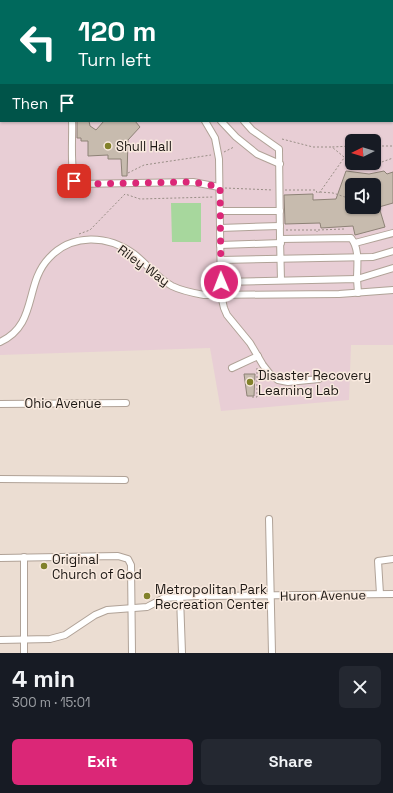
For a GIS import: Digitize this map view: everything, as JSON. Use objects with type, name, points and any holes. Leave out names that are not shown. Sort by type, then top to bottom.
[{"type":"street","points":[[72,122],[73,171],[74,181],[77,184],[193,182],[220,187]]},
{"type":"street","points":[[206,122],[215,138],[218,154],[222,302],[228,315],[250,342],[255,357],[278,380],[288,382],[319,378]]},
{"type":"street","points":[[222,122],[236,137],[257,154],[280,164]]},
{"type":"street","points":[[245,122],[252,130],[279,149],[280,211],[282,226],[280,241],[281,280]]},
{"type":"street","points":[[220,211],[280,211]]},
{"type":"street","points":[[220,228],[282,226]]},
{"type":"street","points":[[355,243],[393,232]]},
{"type":"street","points":[[220,245],[317,238],[351,238],[355,243],[357,258],[358,293]]},
{"type":"street","name":"Riley Way","points":[[0,342],[12,335],[23,323],[35,284],[44,264],[62,247],[79,240],[100,239],[118,244],[135,255],[171,286],[192,293],[221,295],[358,293],[393,290]]},
{"type":"street","points":[[220,260],[357,258],[373,257],[393,251]]},
{"type":"street","points":[[221,282],[357,279],[393,268]]},
{"type":"street","points":[[232,368],[255,357]]},
{"type":"street","name":"Ohio Avenue","points":[[0,404],[126,403]]},
{"type":"street","points":[[0,479],[125,480]]},
{"type":"street","points":[[269,519],[272,653]]},
{"type":"street","points":[[0,558],[118,556],[128,559],[131,565],[132,653]]},
{"type":"street","points":[[24,557],[24,653]]},
{"type":"street","points":[[380,594],[378,561],[383,559],[393,559]]},
{"type":"street","name":"Huron Avenue","points":[[0,640],[50,639],[65,635],[95,615],[107,610],[147,607],[164,598],[393,594]]},
{"type":"street","points":[[180,597],[182,653]]},
{"type":"path","points":[[282,139],[302,146],[345,146]]},
{"type":"path","points":[[381,146],[393,146]]},
{"type":"path","points":[[128,173],[144,166],[227,152],[234,147]]},
{"type":"path","points":[[332,147],[344,158]]},
{"type":"path","points":[[381,162],[393,158]]},
{"type":"path","points":[[320,192],[333,193],[345,197]]},
{"type":"path","points":[[282,226],[284,230],[344,229]]},
{"type":"path","points":[[317,230],[317,238]]},
{"type":"path","points":[[252,397],[257,397],[257,368],[255,357]]},
{"type":"shaded area","points":[[0,122],[393,122],[393,345],[351,345],[349,400],[221,411],[210,348],[0,355]]},
{"type":"green space","points":[[171,203],[201,203],[201,242],[172,242]]},
{"type":"building","name":"Shull Hall","points":[[77,122],[89,122],[90,126],[96,130],[103,122],[136,122],[140,127],[128,140],[127,176],[122,176],[121,159],[108,159],[108,155],[88,156],[88,141],[81,141],[81,138],[77,138]]},
{"type":"building","points":[[346,171],[369,174],[384,171],[387,174],[393,172],[393,203],[381,206],[381,178],[345,178],[345,214],[381,214],[385,227],[355,235],[353,226],[321,228],[320,223],[285,224],[284,195],[313,194],[313,200],[336,199]]},
{"type":"building","name":"Disaster Recovery Learning Lab","points":[[244,374],[255,374],[254,396],[247,396]]},
{"type":"place","name":"Shull Hall","points":[[108,146]]},
{"type":"place","name":"Disaster Recovery Learning Lab","points":[[250,382]]},
{"type":"place","name":"Original Church of God","points":[[44,566]]},
{"type":"place","name":"Metropolitan Park Recreation Center","points":[[147,596]]},
{"type":"route","points":[[74,181],[77,184],[193,182],[220,187],[221,282]]}]
